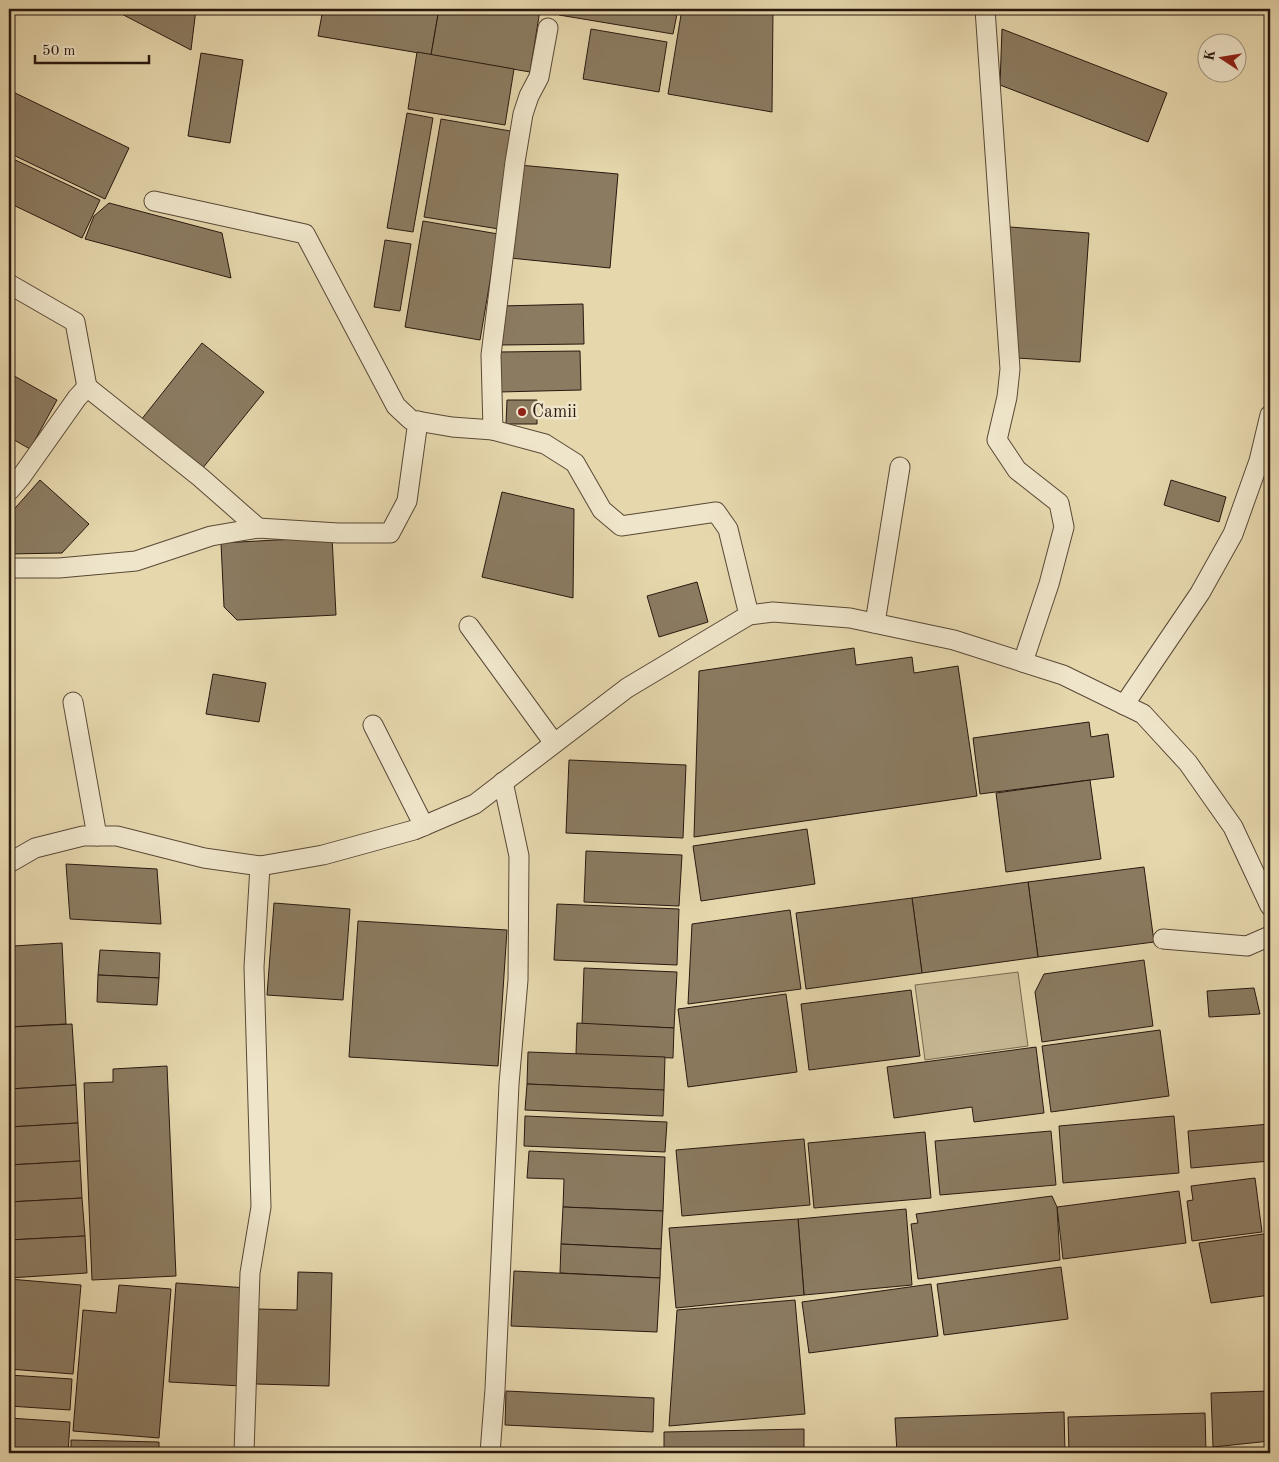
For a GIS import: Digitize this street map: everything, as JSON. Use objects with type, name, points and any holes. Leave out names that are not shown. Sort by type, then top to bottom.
[{"type":"street","points":[[985,9],[1010,369],[1007,397],[996,440],[1017,470],[1059,503],[1064,527],[1049,584],[1023,662]]},
{"type":"street","points":[[493,430],[491,355],[514,162],[523,114],[529,96],[539,77],[548,28]]},
{"type":"street","points":[[154,201],[306,234],[396,406],[412,420],[452,427],[493,430],[545,444],[575,463],[602,510],[622,526],[716,512],[728,529],[749,615]]},
{"type":"street","points":[[9,284],[75,322],[87,387],[200,477],[258,528]]},
{"type":"street","points":[[9,491],[87,387]]},
{"type":"street","points":[[1124,705],[1200,593],[1233,534],[1259,461],[1270,415]]},
{"type":"street","points":[[9,568],[59,568],[136,561],[211,536],[258,528],[338,533],[390,533],[407,501],[418,421]]},
{"type":"street","points":[[875,623],[900,467]]},
{"type":"street","points":[[9,863],[35,848],[83,836],[117,836],[204,858],[260,866],[323,855],[414,830],[475,804],[626,688],[749,615],[773,612],[850,618],[954,640],[1063,675],[1142,714],[1188,763],[1232,827],[1270,906]]},
{"type":"street","points":[[469,626],[554,743]]},
{"type":"street","points":[[73,702],[97,836]]},
{"type":"street","points":[[373,725],[424,826]]},
{"type":"street","points":[[490,1453],[495,1389],[509,1084],[518,980],[519,856],[503,782]]},
{"type":"street","points":[[244,1453],[250,1273],[261,1207],[254,967],[260,866]]},
{"type":"street","points":[[1163,939],[1247,946],[1270,936]]},
{"type":"shaded area","points":[[1018,972],[1028,1046],[925,1060],[915,985]]},
{"type":"building","points":[[112,9],[196,9],[191,50]]},
{"type":"building","points":[[323,9],[439,9],[431,55],[318,36]]},
{"type":"building","points":[[439,9],[540,10],[530,72],[431,55]]},
{"type":"building","points":[[560,9],[678,9],[673,34],[559,15]]},
{"type":"building","points":[[682,9],[773,9],[772,112],[668,94]]},
{"type":"building","points":[[591,29],[667,42],[659,92],[583,79]]},
{"type":"building","points":[[1002,29],[1167,93],[1148,142],[1000,85]]},
{"type":"building","points":[[417,52],[514,69],[505,125],[408,109]]},
{"type":"building","points":[[201,53],[243,60],[230,143],[188,136]]},
{"type":"building","points":[[9,90],[129,148],[105,199],[9,153]]},
{"type":"building","points":[[407,113],[433,118],[413,232],[387,228]]},
{"type":"building","points":[[441,119],[516,132],[499,229],[424,217]]},
{"type":"building","points":[[9,157],[100,200],[82,238],[9,203]]},
{"type":"building","points":[[519,165],[618,174],[610,268],[510,258]]},
{"type":"building","points":[[109,203],[222,233],[231,278],[85,239],[94,216]]},
{"type":"building","points":[[423,221],[498,234],[480,340],[405,327]]},
{"type":"building","points":[[1010,227],[1089,233],[1080,362],[1017,358]]},
{"type":"building","points":[[385,240],[411,244],[400,311],[374,307]]},
{"type":"building","points":[[583,304],[584,344],[502,345],[501,306]]},
{"type":"building","points":[[202,343],[264,392],[202,469],[141,420]]},
{"type":"building","points":[[580,351],[581,390],[499,392],[499,352]]},
{"type":"building","points":[[9,373],[57,400],[30,449],[9,437]]},
{"type":"building","name":"Camii","points":[[507,400],[537,400],[537,424],[506,424]]},
{"type":"building","points":[[40,480],[89,524],[62,553],[9,554],[9,515]]},
{"type":"building","points":[[1171,480],[1226,497],[1219,522],[1164,505]]},
{"type":"building","points":[[502,492],[574,509],[573,598],[482,577]]},
{"type":"building","points":[[332,537],[336,615],[237,620],[224,607],[221,543]]},
{"type":"building","points":[[697,582],[708,622],[659,637],[647,596]]},
{"type":"building","points":[[854,648],[856,665],[912,657],[914,673],[958,666],[977,796],[694,837],[699,671]]},
{"type":"building","points":[[213,674],[266,683],[259,722],[206,714]]},
{"type":"building","points":[[1089,722],[1091,737],[1108,734],[1114,777],[980,794],[973,738]]},
{"type":"building","points":[[569,760],[686,765],[683,838],[566,833]]},
{"type":"building","points":[[1090,780],[1101,859],[1006,872],[996,793]]},
{"type":"building","points":[[807,829],[815,884],[701,901],[693,846]]},
{"type":"building","points":[[586,851],[682,855],[679,906],[584,902]]},
{"type":"building","points":[[66,864],[157,869],[161,924],[70,919]]},
{"type":"building","points":[[1144,867],[1154,942],[1038,957],[1028,882]]},
{"type":"building","points":[[1028,882],[1038,957],[922,973],[912,898]]},
{"type":"building","points":[[912,898],[922,973],[806,989],[796,913]]},
{"type":"building","points":[[274,903],[350,909],[343,1000],[267,995]]},
{"type":"building","points":[[557,904],[679,909],[677,965],[554,960]]},
{"type":"building","points":[[790,910],[801,989],[688,1004],[692,924]]},
{"type":"building","points":[[358,921],[507,930],[498,1066],[349,1057]]},
{"type":"building","points":[[62,943],[66,1024],[9,1027],[9,957],[13,946]]},
{"type":"building","points":[[100,950],[160,953],[159,978],[98,975]]},
{"type":"building","points":[[1144,960],[1153,1026],[1042,1042],[1035,992],[1044,974]]},
{"type":"building","points":[[584,968],[677,972],[674,1028],[582,1024]]},
{"type":"building","points":[[98,975],[159,978],[157,1005],[97,1002]]},
{"type":"building","points":[[1254,988],[1260,1014],[1209,1017],[1207,991]]},
{"type":"building","points":[[911,990],[920,1056],[809,1070],[801,1004]]},
{"type":"building","points":[[786,994],[797,1072],[688,1087],[678,1009]]},
{"type":"building","points":[[577,1023],[674,1028],[673,1058],[576,1054]]},
{"type":"building","points":[[72,1024],[76,1085],[9,1089],[9,1027]]},
{"type":"building","points":[[1160,1030],[1169,1096],[1051,1112],[1042,1046]]},
{"type":"building","points":[[1036,1047],[1044,1113],[974,1122],[972,1107],[894,1118],[887,1067]]},
{"type":"building","points":[[528,1052],[665,1057],[664,1090],[527,1084]]},
{"type":"building","points":[[167,1066],[176,1276],[92,1280],[84,1083],[113,1082],[113,1069]]},
{"type":"building","points":[[527,1084],[664,1090],[663,1116],[525,1110]]},
{"type":"building","points":[[76,1085],[78,1123],[9,1127],[9,1089]]},
{"type":"building","points":[[525,1116],[667,1122],[665,1152],[524,1146]]},
{"type":"building","points":[[1174,1116],[1179,1173],[1063,1183],[1059,1126]]},
{"type":"building","points":[[78,1123],[80,1161],[9,1165],[9,1127]]},
{"type":"building","points":[[1270,1124],[1270,1161],[1191,1168],[1188,1131]]},
{"type":"building","points":[[1051,1131],[1056,1185],[940,1195],[935,1141]]},
{"type":"building","points":[[925,1132],[931,1198],[814,1208],[808,1143]]},
{"type":"building","points":[[804,1139],[810,1205],[682,1216],[676,1150]]},
{"type":"building","points":[[529,1151],[665,1157],[663,1211],[563,1207],[564,1179],[527,1178]]},
{"type":"building","points":[[80,1161],[82,1198],[9,1202],[9,1165]]},
{"type":"building","points":[[1255,1178],[1262,1232],[1192,1241],[1187,1201],[1193,1200],[1191,1186]]},
{"type":"building","points":[[1179,1191],[1186,1243],[1063,1259],[1057,1207]]},
{"type":"building","points":[[1052,1196],[1057,1207],[1060,1260],[918,1279],[911,1224],[918,1223],[916,1214]]},
{"type":"building","points":[[82,1198],[85,1236],[9,1240],[9,1202]]},
{"type":"building","points":[[563,1207],[663,1211],[661,1249],[561,1244]]},
{"type":"building","points":[[906,1209],[912,1285],[804,1295],[798,1219]]},
{"type":"building","points":[[798,1219],[804,1295],[676,1308],[669,1228]]},
{"type":"building","points":[[1270,1233],[1270,1295],[1211,1303],[1199,1243]]},
{"type":"building","points":[[85,1236],[87,1273],[9,1278],[9,1240]]},
{"type":"building","points":[[561,1244],[661,1249],[660,1278],[560,1273]]},
{"type":"building","points":[[1061,1267],[1068,1319],[944,1335],[937,1284]]},
{"type":"building","points":[[514,1271],[660,1278],[657,1332],[511,1326]]},
{"type":"building","points":[[298,1272],[332,1273],[329,1386],[256,1384],[258,1309],[297,1310]]},
{"type":"building","points":[[9,1279],[81,1285],[73,1374],[9,1369]]},
{"type":"building","points":[[176,1283],[247,1288],[241,1386],[169,1382]]},
{"type":"building","points":[[931,1284],[938,1336],[809,1353],[802,1302]]},
{"type":"building","points":[[119,1285],[171,1289],[159,1438],[73,1431],[83,1310],[116,1313]]},
{"type":"building","points":[[795,1300],[805,1414],[669,1426],[677,1310]]},
{"type":"building","points":[[9,1375],[72,1379],[70,1410],[9,1406]]},
{"type":"building","points":[[506,1391],[654,1398],[653,1432],[505,1425]]},
{"type":"building","points":[[1270,1391],[1270,1441],[1213,1447],[1211,1393]]},
{"type":"building","points":[[1064,1412],[1065,1453],[897,1453],[895,1418]]},
{"type":"building","points":[[1205,1413],[1206,1453],[1069,1453],[1068,1417]]},
{"type":"building","points":[[9,1418],[70,1422],[68,1453],[9,1453]]},
{"type":"building","points":[[804,1429],[804,1453],[664,1453],[664,1432]]},
{"type":"building","points":[[71,1440],[159,1442],[159,1453],[71,1453]]},
{"type":"place","name":"Camii","points":[[522,412]]}]
